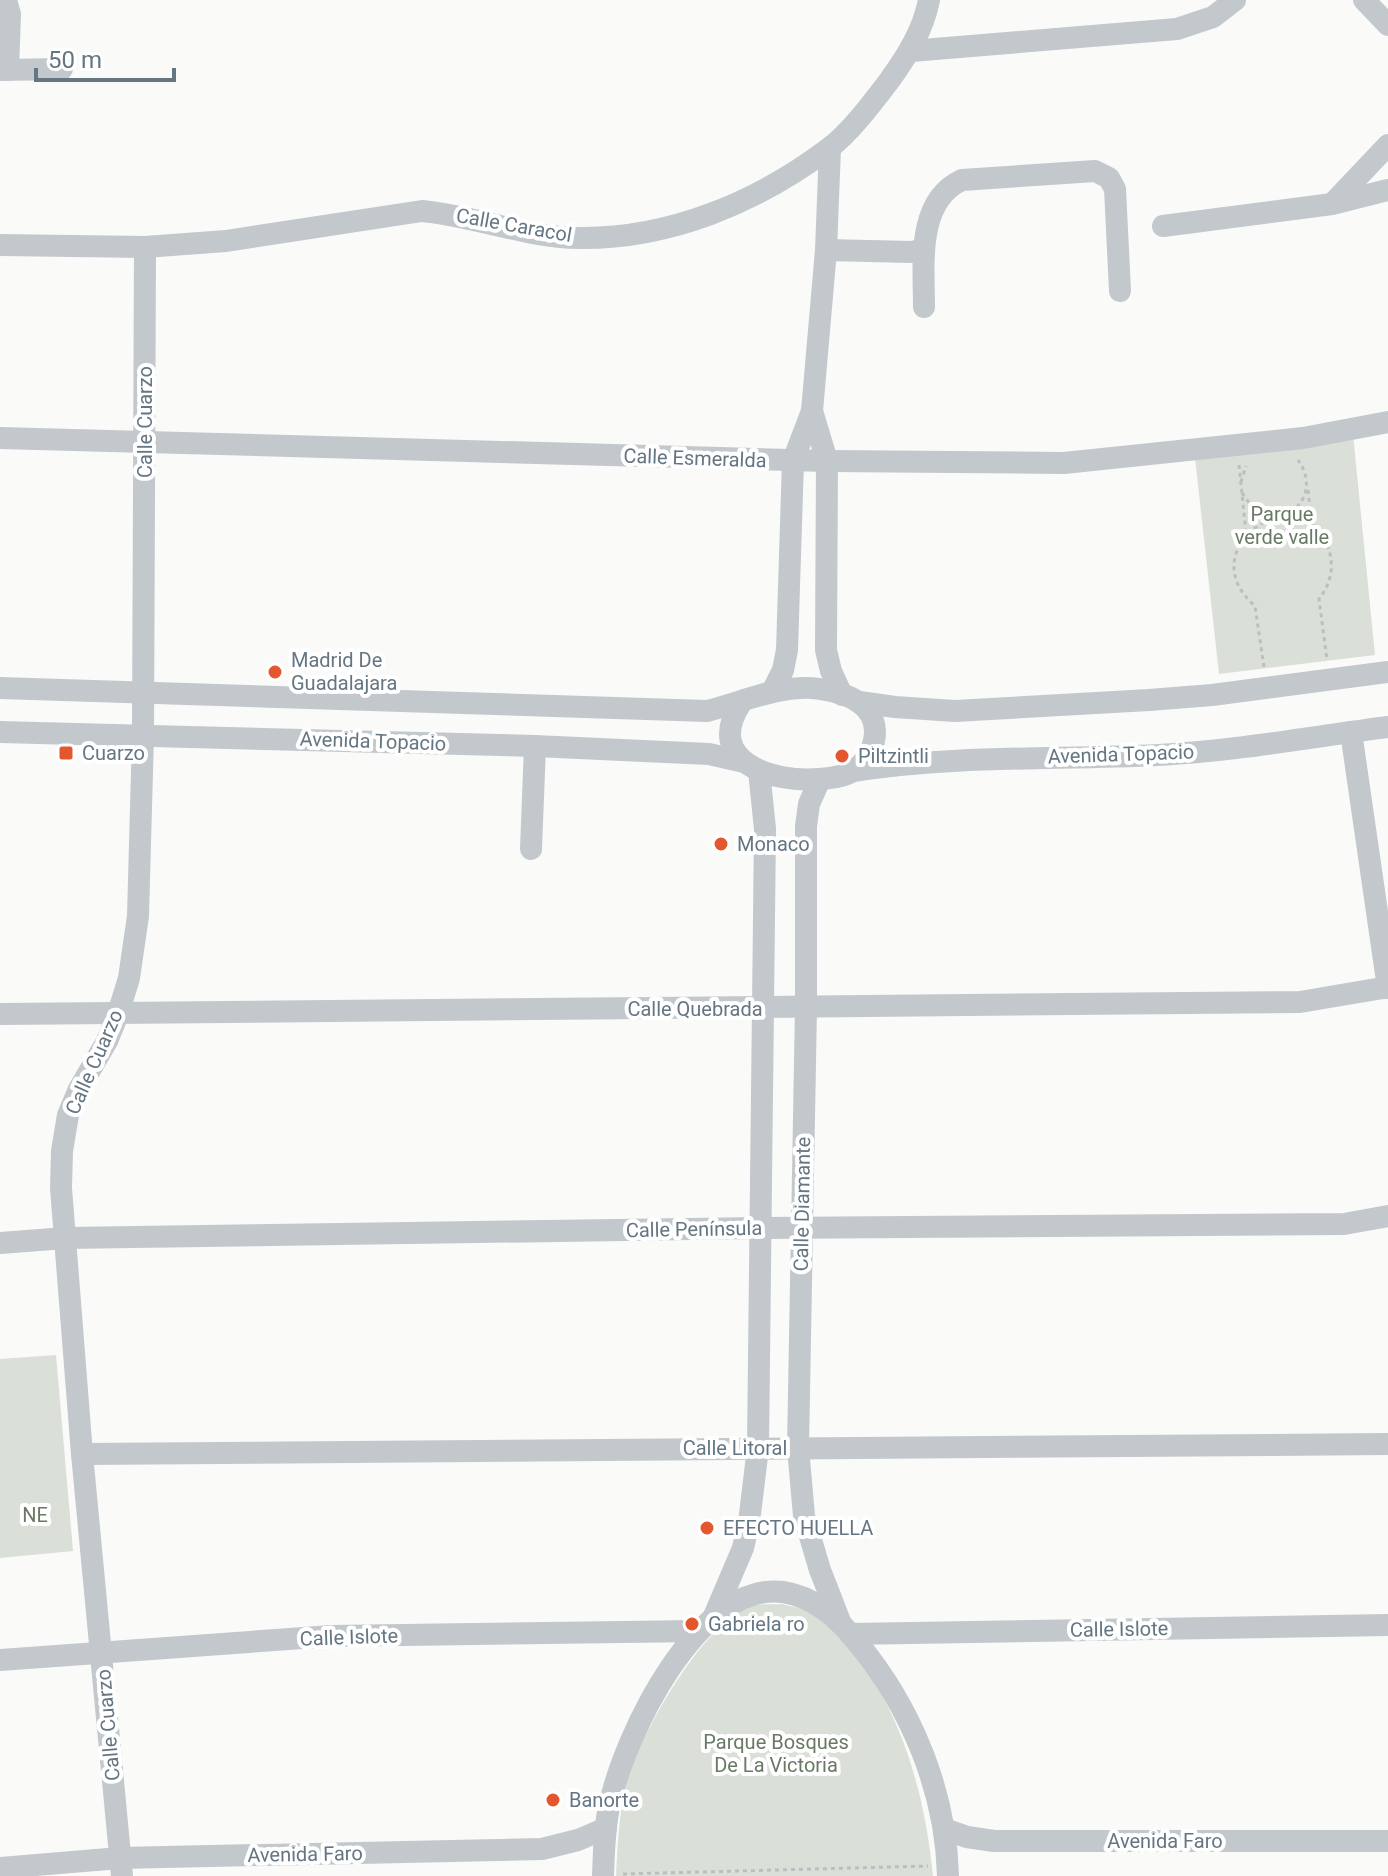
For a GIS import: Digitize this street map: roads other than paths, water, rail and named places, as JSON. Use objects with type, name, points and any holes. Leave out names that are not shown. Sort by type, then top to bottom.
[{"type":"street","name":"Calle Caracol","points":[[0,245],[145,247],[266,236],[422,211],[577,238],[644,232],[680,225],[732,206],[830,148],[878,96],[911,51],[929,0]]},
{"type":"street","points":[[911,51],[1177,29],[1213,17],[1235,0]]},
{"type":"street","points":[[1364,0],[1388,25]]},
{"type":"street","points":[[13,5],[4,70],[62,69]]},
{"type":"street","points":[[1332,204],[1388,145]]},
{"type":"street","points":[[772,692],[783,670],[787,650],[793,461],[812,411],[826,250],[830,148]]},
{"type":"street","points":[[924,307],[923,249],[928,222],[954,184],[962,180],[1095,171],[1109,178],[1115,189],[1120,291]]},
{"type":"street","points":[[1163,226],[1332,204],[1388,190]]},
{"type":"street","name":"Calle Cuarzo","points":[[121,1867],[82,1454],[61,1188],[62,1151],[68,1115],[118,1014],[129,978],[138,916],[143,735],[145,247]]},
{"type":"street","points":[[826,250],[912,252],[923,249]]},
{"type":"street","points":[[812,411],[827,461],[826,650],[831,671],[851,698],[872,719],[875,742],[872,751],[854,771],[820,779],[796,780],[752,766],[732,747],[728,730],[741,703],[772,692],[817,688],[851,698],[895,707],[955,711],[1149,700],[1388,672]]},
{"type":"street","name":"Calle Esmeralda","points":[[0,438],[793,461],[1064,463],[1242,454],[1296,446],[1388,422]]},
{"type":"street","name":"Avenida Topacio","points":[[0,688],[707,711],[741,703]]},
{"type":"street","name":"Avenida Topacio","points":[[854,771],[958,759],[1158,755],[1388,727]]},
{"type":"street","name":"Avenida Topacio","points":[[0,732],[535,746],[709,754],[752,766]]},
{"type":"street","points":[[1351,732],[1388,988]]},
{"type":"street","points":[[531,849],[535,746]]},
{"type":"street","name":"Calle Diamante","points":[[603,1875],[610,1803],[633,1736],[648,1704],[706,1623],[743,1548],[749,1522],[758,1448],[765,1009],[765,829],[752,766]]},
{"type":"street","name":"Calle Diamante","points":[[820,779],[809,804],[806,826],[798,1448],[804,1516],[820,1570],[846,1629]]},
{"type":"street","name":"Calle Quebrada","points":[[0,1014],[1300,1002],[1388,988]]},
{"type":"street","name":"Calle Península","points":[[0,1243],[65,1238],[760,1228],[1344,1224],[1388,1216]]},
{"type":"street","name":"Calle Litoral","points":[[82,1454],[1388,1444]]},
{"type":"street","points":[[706,1623],[747,1597],[784,1592],[817,1606],[846,1629],[878,1667],[904,1711],[925,1762],[944,1829],[948,1871]]},
{"type":"street","name":"Calle Islote","points":[[0,1660],[331,1636],[706,1623]]},
{"type":"street","name":"Calle Islote","points":[[846,1629],[1388,1625]]},
{"type":"street","name":"Avenida Faro","points":[[0,1868],[121,1867],[542,1849],[578,1840],[606,1828]]},
{"type":"street","name":"Avenida Faro","points":[[944,1829],[967,1837],[994,1841],[1388,1841]]},
{"type":"place","name":"Madrid De Guadalajara","points":[[275,672]]},
{"type":"place","name":"Cuarzo","points":[[66,753]]},
{"type":"place","name":"Piltzintli","points":[[842,756]]},
{"type":"place","name":"Monaco","points":[[721,844]]},
{"type":"place","name":"EFECTO HUELLA","points":[[707,1528]]},
{"type":"place","name":"Gabriela ro","points":[[692,1624]]},
{"type":"place","name":"Banorte","points":[[553,1800]]},
{"type":"park label","name":"Parque verde valle","points":[[1282,526]]},
{"type":"park label","name":"NE","points":[[35,1515]]},
{"type":"park label","name":"Parque Bosques De La Victoria","points":[[776,1754]]}]
